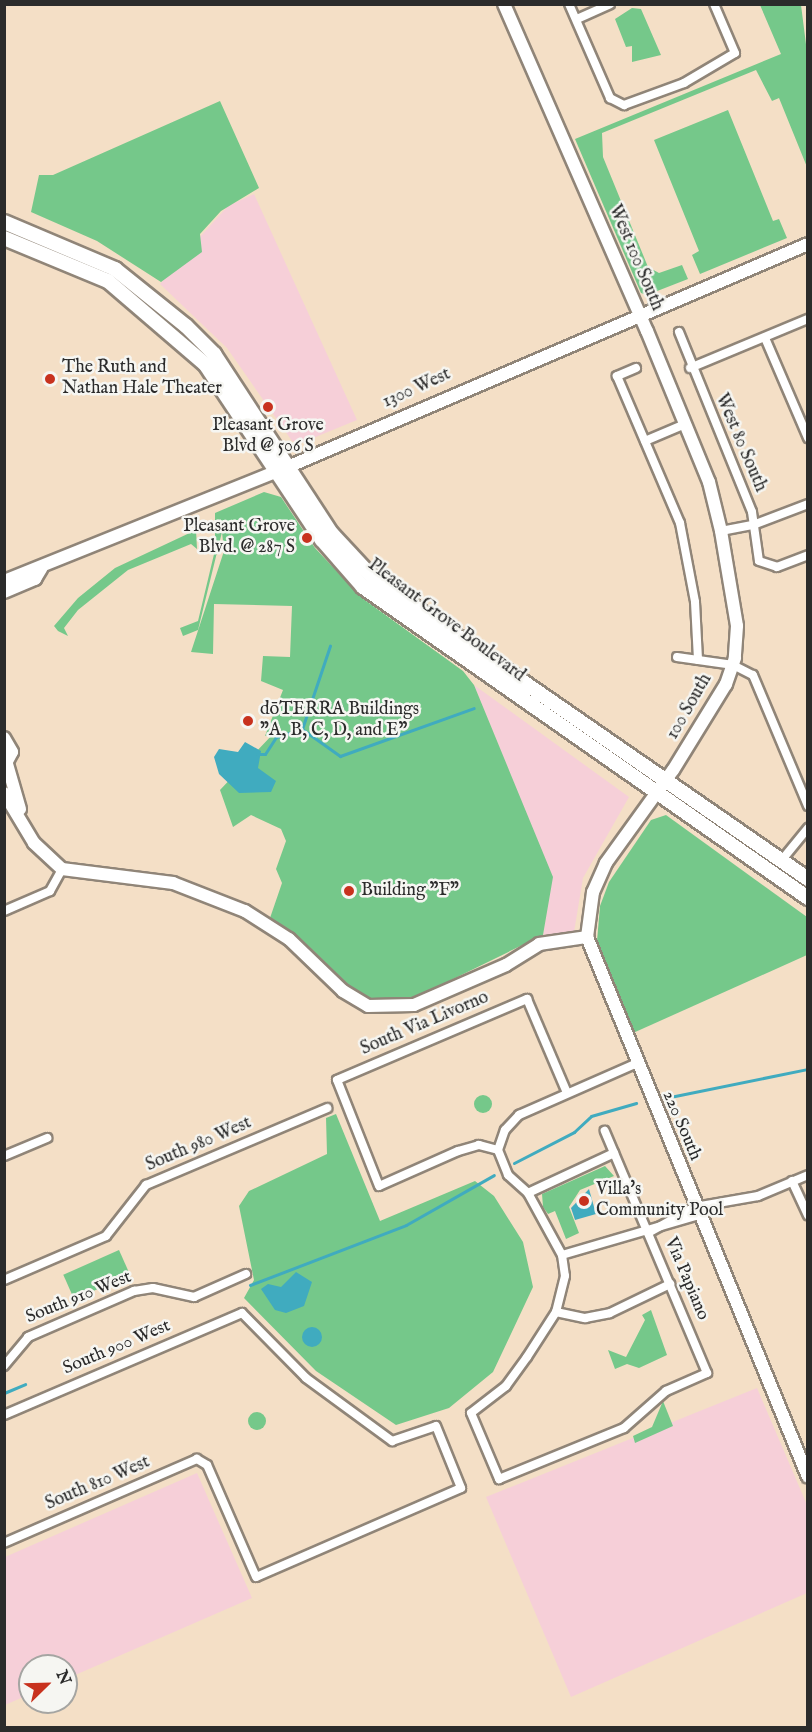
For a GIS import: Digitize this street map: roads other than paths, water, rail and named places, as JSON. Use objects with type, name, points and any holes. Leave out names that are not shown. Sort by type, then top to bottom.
[{"type":"main road","name":"Pleasant Grove Boulevard","points":[[4,222],[115,269],[157,301],[214,354],[284,468],[322,540],[363,587],[661,789],[807,898]]},
{"type":"main road","name":"Pleasant Grove Boulevard","points":[[4,238],[108,282],[206,364],[284,468]]},
{"type":"main road","name":"Pleasant Grove Boulevard","points":[[661,789],[807,879]]},
{"type":"street","points":[[569,4],[616,104],[684,83],[735,53],[714,4]]},
{"type":"street","points":[[577,19],[609,4]]},
{"type":"street","name":"West 100 South","points":[[505,5],[640,315],[709,482],[721,531]]},
{"type":"street","name":"1300 West","points":[[41,569],[284,468],[807,244]]},
{"type":"street","points":[[690,368],[807,319]]},
{"type":"street","name":"West 80 South","points":[[679,332],[690,368],[753,525],[759,561],[768,568],[807,555]]},
{"type":"street","points":[[765,338],[807,438]]},
{"type":"street","points":[[636,368],[617,376],[680,523],[695,602],[698,660]]},
{"type":"street","points":[[645,441],[685,424]]},
{"type":"street","points":[[721,531],[753,525],[807,504]]},
{"type":"street","name":"100 South","points":[[661,789],[733,665],[737,626],[721,531]]},
{"type":"street","points":[[4,580],[41,569]]},
{"type":"street","points":[[4,592],[34,579],[41,569]]},
{"type":"street","points":[[677,657],[733,665],[753,675],[807,806]]},
{"type":"street","points":[[4,738],[12,752],[6,765],[24,825]]},
{"type":"street","name":"220 South","points":[[661,789],[606,863],[593,892],[587,937],[635,1064],[807,1477]]},
{"type":"street","points":[[4,793],[24,825],[62,869],[154,879],[213,897],[289,939],[343,991],[374,1007],[414,1005],[506,965],[539,944],[587,937]]},
{"type":"street","points":[[781,861],[807,828]]},
{"type":"street","points":[[4,911],[50,891],[62,869]]},
{"type":"street","name":"South Via Livorno","points":[[498,1150],[479,1145],[458,1151],[379,1186],[337,1080],[527,999],[567,1093]]},
{"type":"street","points":[[635,1064],[519,1115],[505,1130],[498,1150],[508,1175],[528,1193],[561,1255],[563,1294],[556,1312],[585,1318],[610,1313],[670,1284]]},
{"type":"street","name":"South 980 West","points":[[4,1280],[106,1236],[146,1185],[327,1108]]},
{"type":"street","name":"Via Papiano","points":[[556,1312],[506,1386],[471,1413],[499,1479],[624,1428],[666,1391],[707,1373],[605,1131]]},
{"type":"street","points":[[4,1156],[47,1138]]},
{"type":"street","points":[[528,1193],[614,1153]]},
{"type":"street","points":[[561,1255],[648,1233],[697,1211],[758,1196],[807,1174]]},
{"type":"street","points":[[792,1181],[807,1216]]},
{"type":"street","name":"South 910 West","points":[[4,1366],[28,1337],[134,1291],[153,1288],[194,1297],[246,1274]]},
{"type":"street","name":"South 900 West","points":[[4,1416],[242,1313],[306,1378],[392,1441],[436,1426],[461,1488],[256,1578],[205,1462]]},
{"type":"street","name":"South 810 West","points":[[4,1543],[197,1459],[205,1462]]},
{"type":"water","points":[[245,742],[261,751],[258,768],[276,781],[271,792],[239,793],[219,774],[214,757],[219,749],[238,752]]},
{"type":"water","name":"Villa's Community Pool","points":[[589,1189],[596,1214],[575,1220],[571,1208]]},
{"type":"water","points":[[296,1272],[312,1282],[304,1306],[286,1313],[275,1310],[261,1289],[268,1284],[281,1287]]},
{"type":"water","points":[[312,1327],[319,1330],[322,1337],[319,1344],[312,1347],[305,1344],[302,1337],[305,1330]]},
{"type":"waterway","points":[[257,754],[265,754],[276,737],[302,729],[330,646]]},
{"type":"waterway","points":[[302,729],[340,756],[474,708]]},
{"type":"waterway","points":[[670,1097],[808,1069]]},
{"type":"waterway","points":[[514,1163],[574,1132],[591,1116],[636,1103]]},
{"type":"waterway","points":[[250,1285],[406,1225],[494,1175]]},
{"type":"waterway","points":[[4,1393],[25,1384]]},
{"type":"place","name":"The Ruth and Nathan Hale Theater","points":[[50,379]]},
{"type":"place","name":"Pleasant Grove Blvd @ 506 S","points":[[268,407]]},
{"type":"place","name":"Pleasant Grove Blvd. @ 287 S","points":[[307,538]]},
{"type":"place","name":"dōTERRA Buildings \"A, B, C, D, and E\"","points":[[248,721]]},
{"type":"place","name":"Building \"F\"","points":[[349,891]]},
{"type":"place","name":"Villa's Community Pool","points":[[584,1201]]}]
